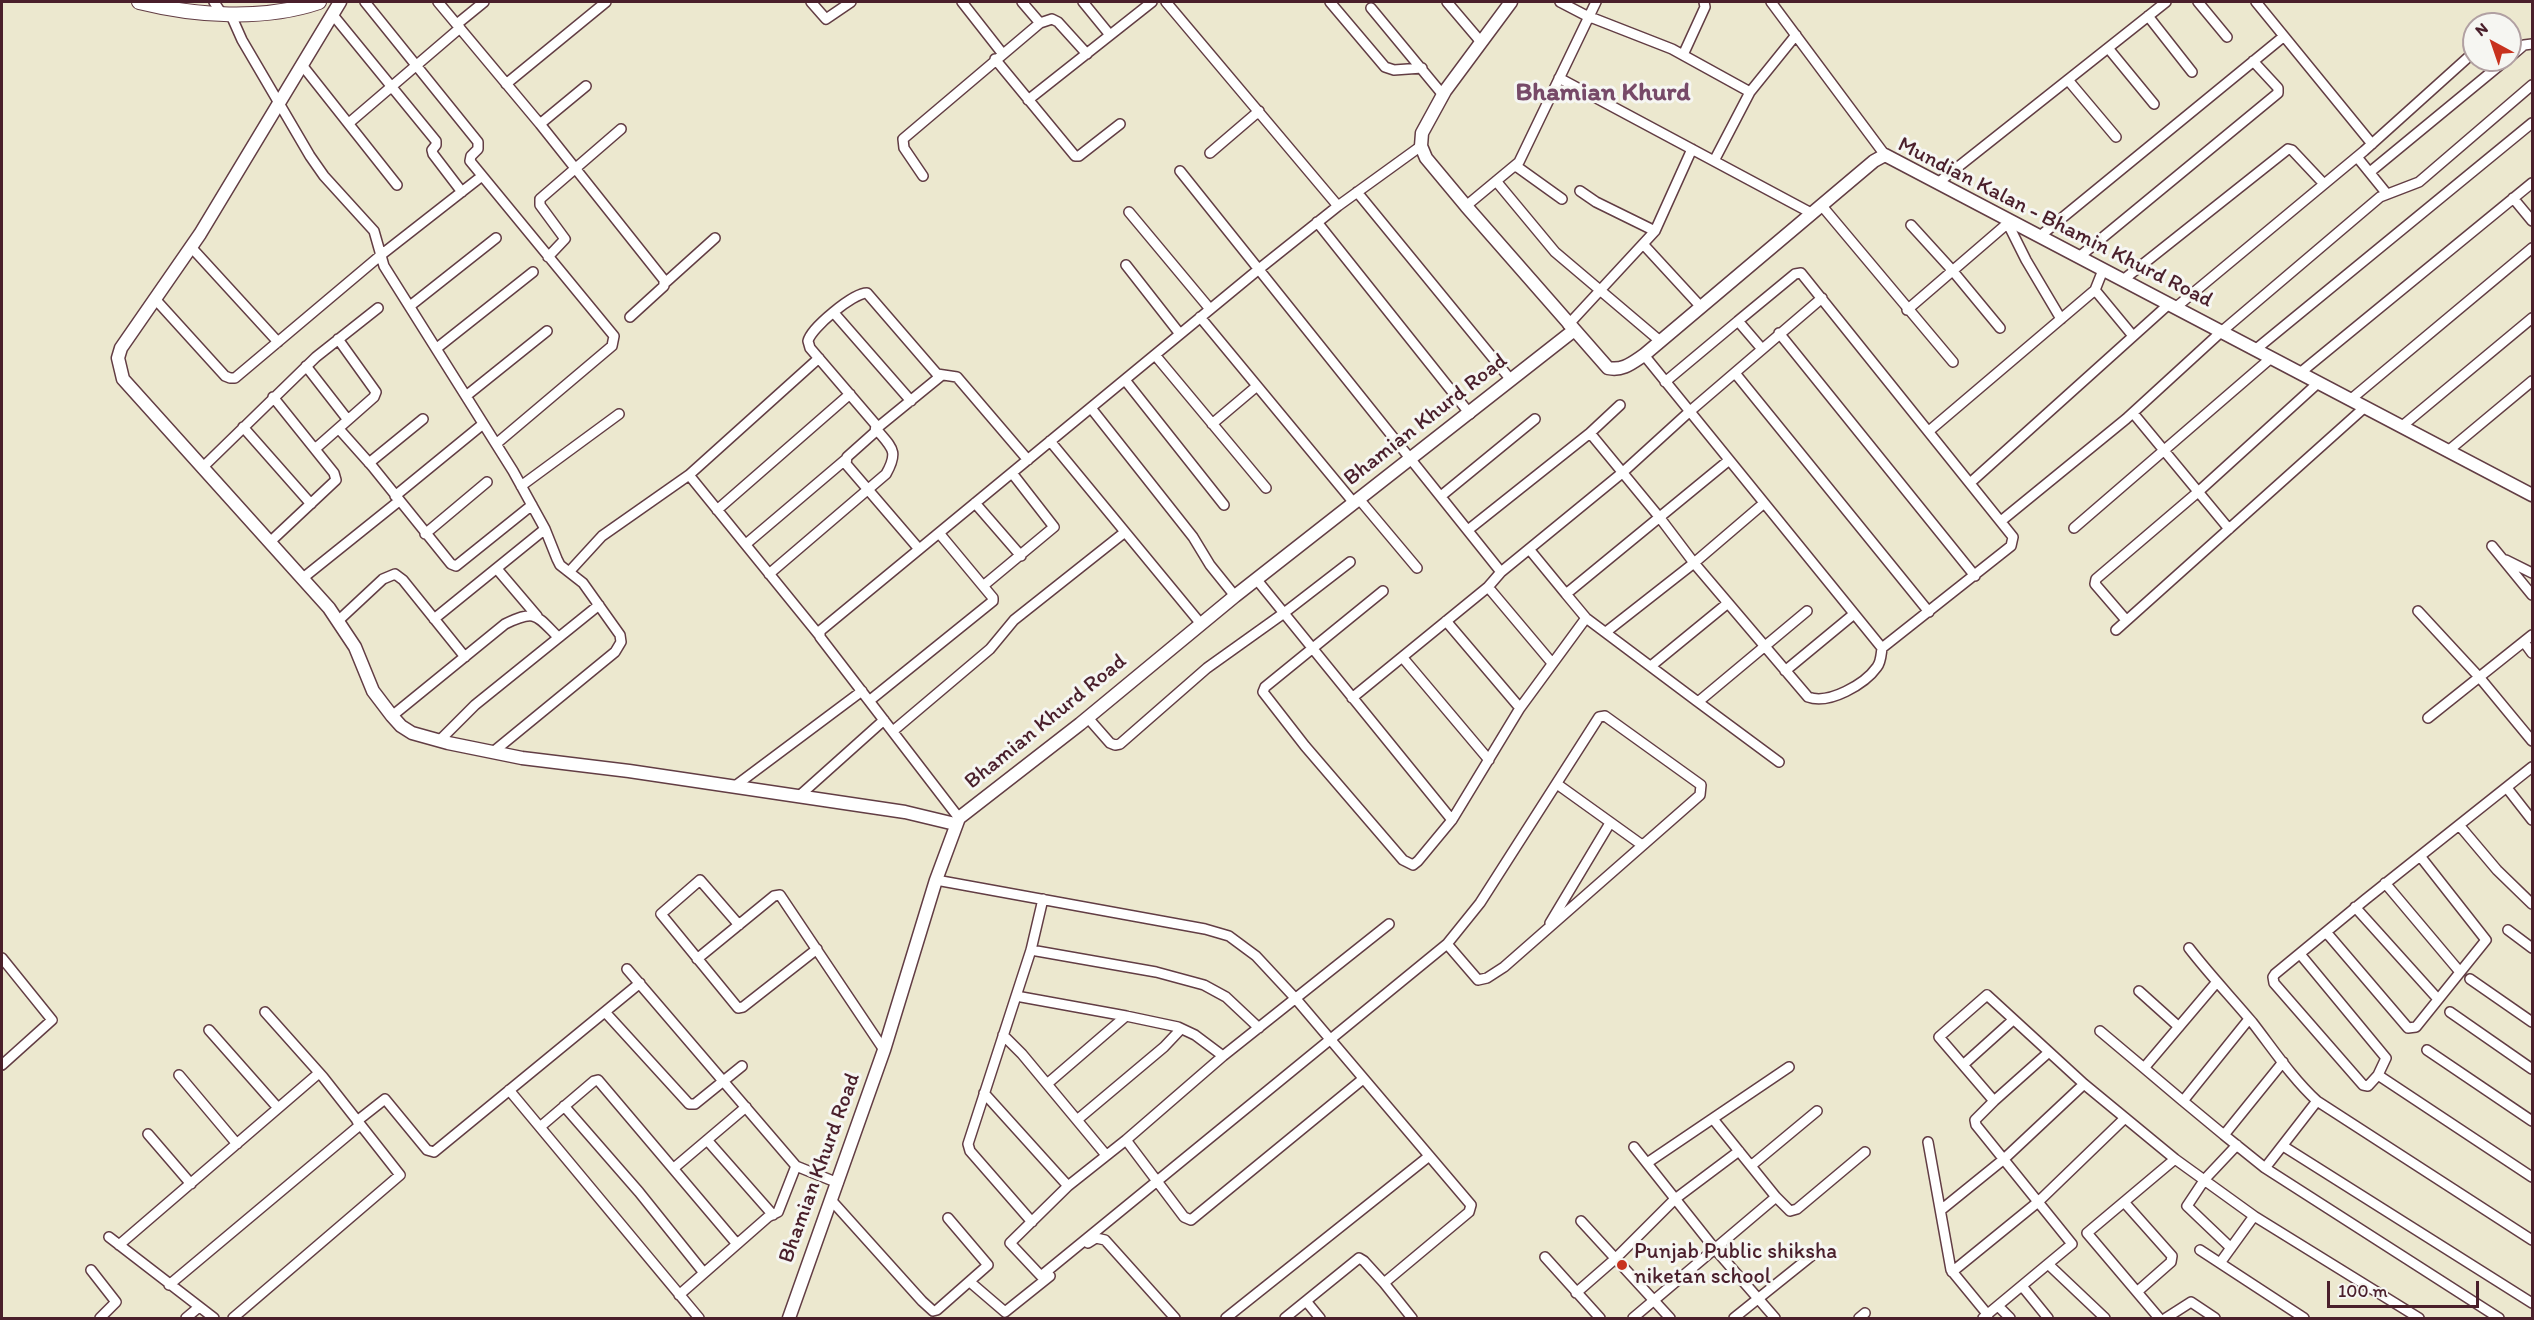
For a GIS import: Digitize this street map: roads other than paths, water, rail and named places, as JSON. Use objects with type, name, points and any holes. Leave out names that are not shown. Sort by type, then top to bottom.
[{"type":"main road","points":[[139,2],[187,12],[222,10],[263,12],[307,6],[319,2]]},
{"type":"street","points":[[340,2],[191,247],[121,348],[118,358],[123,379],[271,541],[339,620],[355,646],[373,690],[401,726],[412,733],[493,752],[735,786],[957,821]]},
{"type":"street","points":[[365,2],[478,142],[478,149],[469,159],[614,336],[615,341],[612,346],[496,444]]},
{"type":"street","points":[[438,2],[540,124],[665,283]]},
{"type":"street","points":[[349,123],[484,2]]},
{"type":"street","points":[[506,84],[606,2]]},
{"type":"street","points":[[811,2],[826,19],[851,2]]},
{"type":"street","points":[[962,2],[1028,100],[1075,156],[1120,124]]},
{"type":"street","points":[[1022,2],[1040,22]]},
{"type":"street","points":[[1083,2],[1110,35]]},
{"type":"street","points":[[1028,100],[1152,2]]},
{"type":"street","points":[[1167,2],[1338,206]]},
{"type":"street","points":[[1330,2],[1385,67],[1394,70],[1422,68]]},
{"type":"street","points":[[1447,2],[1480,42]]},
{"type":"street","points":[[819,634],[1259,269],[1338,206],[1421,146],[1422,134],[1443,95],[1511,2]]},
{"type":"street","points":[[1560,2],[1589,17],[1683,55],[1750,92]]},
{"type":"street","points":[[1466,206],[1516,166],[1596,2]]},
{"type":"street","points":[[1683,55],[1705,7],[1704,2]]},
{"type":"street","points":[[1771,2],[1885,155]]},
{"type":"street","points":[[1939,182],[2166,2]]},
{"type":"street","points":[[2198,2],[2227,37]]},
{"type":"street","points":[[2256,2],[2372,144]]},
{"type":"street","points":[[1371,8],[1443,95]]},
{"type":"street","points":[[222,10],[318,168],[374,231],[384,266],[521,486],[545,529],[557,559],[583,583],[620,635],[619,646],[493,752]]},
{"type":"street","points":[[333,15],[436,141],[432,150],[433,154],[462,192]]},
{"type":"street","points":[[2148,16],[2192,72]]},
{"type":"street","points":[[923,176],[904,148],[903,139],[1040,22],[1052,19],[1058,22],[1087,54]]},
{"type":"street","points":[[1714,161],[1750,92],[1796,35]]},
{"type":"street","points":[[2040,236],[2283,37]]},
{"type":"street","points":[[2108,48],[2154,104]]},
{"type":"street","points":[[2079,257],[2278,93],[2278,88],[2253,61]]},
{"type":"street","points":[[1970,483],[2133,336],[2357,157],[2462,63]]},
{"type":"street","points":[[302,65],[397,185]]},
{"type":"street","points":[[2370,172],[2491,72]]},
{"type":"street","points":[[1559,78],[1714,161],[1817,210],[1953,362]]},
{"type":"street","points":[[2068,80],[2116,137]]},
{"type":"street","points":[[2001,521],[2133,413],[2221,332],[2380,197],[2419,182],[2532,85]]},
{"type":"street","points":[[540,124],[586,87]]},
{"type":"street","points":[[1210,153],[1259,111]]},
{"type":"street","points":[[2255,350],[2532,123]]},
{"type":"street","points":[[548,256],[565,239],[539,201],[621,129]]},
{"type":"street","name":"Mundian Kalan - Bhamin Khurd Road","points":[[1421,146],[1426,158],[1466,206],[1608,368],[1616,370],[1624,368],[1644,355],[1885,155],[2532,495]]},
{"type":"street","points":[[1571,328],[1600,291],[1655,231],[1692,149]]},
{"type":"street","points":[[2122,280],[2288,149],[2292,150],[2324,184]]},
{"type":"street","points":[[2357,157],[2387,194]]},
{"type":"street","points":[[1516,166],[1562,199]]},
{"type":"street","points":[[1180,171],[1501,572]]},
{"type":"street","points":[[156,300],[230,378],[235,378],[381,255],[482,176]]},
{"type":"street","points":[[1496,182],[1555,252],[1660,341]]},
{"type":"street","points":[[2300,373],[2532,183]]},
{"type":"street","points":[[1580,191],[1596,202],[1655,231]]},
{"type":"street","points":[[1357,192],[1511,380]]},
{"type":"street","points":[[2513,198],[2532,221]]},
{"type":"street","points":[[1129,212],[1210,309]]},
{"type":"street","points":[[1907,310],[2007,220],[2026,260],[2061,319]]},
{"type":"street","points":[[1317,222],[1470,414]]},
{"type":"street","points":[[1911,225],[2000,328]]},
{"type":"street","points":[[410,306],[496,238]]},
{"type":"street","points":[[630,317],[715,238]]},
{"type":"street","points":[[1643,244],[1701,307]]},
{"type":"street","points":[[191,247],[278,342]]},
{"type":"street","points":[[2350,400],[2532,248]]},
{"type":"street","points":[[1125,265],[1180,334]]},
{"type":"street","points":[[1929,431],[2095,290],[2103,270]]},
{"type":"street","points":[[437,348],[533,272]]},
{"type":"street","points":[[1590,433],[1694,563],[1808,697],[1817,699],[1829,697],[1855,686],[1875,670],[1880,662],[1882,648],[1975,576],[2013,542],[2011,534],[2001,521],[1802,274],[1797,273],[1665,382]]},
{"type":"street","points":[[2095,290],[2133,336]]},
{"type":"street","points":[[769,573],[869,490],[886,474],[894,460],[890,445],[810,348],[809,336],[854,296],[867,293],[933,369],[942,375],[957,377],[1028,460]]},
{"type":"street","points":[[1352,698],[1403,658],[1488,587],[1501,572],[1623,473],[1689,412],[1822,298]]},
{"type":"street","points":[[202,468],[306,366],[378,308]]},
{"type":"street","points":[[834,313],[911,401]]},
{"type":"street","points":[[1200,317],[1257,386],[1417,568]]},
{"type":"street","points":[[2401,426],[2532,318]]},
{"type":"street","points":[[1738,321],[1762,349]]},
{"type":"street","name":"Bhamian Khurd Road","points":[[789,1318],[884,1050],[936,880],[957,821],[1235,596],[1470,414],[1571,328]]},
{"type":"street","points":[[466,396],[547,331]]},
{"type":"street","points":[[1779,333],[1975,576]]},
{"type":"street","points":[[315,449],[376,392],[338,339]]},
{"type":"street","points":[[1155,355],[1266,488]]},
{"type":"street","points":[[1644,355],[1882,648]]},
{"type":"street","points":[[569,572],[602,536],[689,475],[819,358]]},
{"type":"street","points":[[2074,528],[2271,358]]},
{"type":"street","points":[[306,366],[348,420]]},
{"type":"street","points":[[1735,373],[1929,612]]},
{"type":"street","points":[[746,544],[942,375]]},
{"type":"street","points":[[1125,380],[1224,505]]},
{"type":"street","points":[[2448,451],[2532,381]]},
{"type":"street","points":[[2127,620],[2096,584],[2096,579],[2198,492],[2318,383]]},
{"type":"street","points":[[1212,424],[1257,386]]},
{"type":"street","points":[[717,510],[850,394]]},
{"type":"street","points":[[271,541],[336,480],[334,473],[273,398]]},
{"type":"street","points":[[1468,530],[1590,433],[1620,405]]},
{"type":"street","points":[[2116,630],[2365,407]]},
{"type":"street","points":[[1090,408],[1193,537],[1210,565],[1235,596]]},
{"type":"street","points":[[2133,413],[2229,529]]},
{"type":"street","points":[[521,486],[619,414]]},
{"type":"street","points":[[369,463],[423,419]]},
{"type":"street","points":[[1441,496],[1535,419]]},
{"type":"street","points":[[303,578],[483,423]]},
{"type":"street","points":[[243,427],[311,504]]},
{"type":"street","points":[[339,429],[447,561],[456,566],[532,505]]},
{"type":"street","points":[[1050,441],[1201,624]]},
{"type":"street","points":[[845,460],[919,549]]},
{"type":"street","points":[[1566,594],[1728,461]]},
{"type":"street","points":[[983,586],[1054,526],[1012,473]]},
{"type":"street","points":[[689,475],[819,634],[957,821]]},
{"type":"street","points":[[425,534],[487,482]]},
{"type":"street","points":[[975,503],[1021,556]]},
{"type":"street","points":[[1606,632],[1694,563],[1763,504]]},
{"type":"street","points":[[434,620],[545,529]]},
{"type":"street","points":[[892,731],[990,649],[1014,620],[1125,532]]},
{"type":"street","points":[[869,701],[992,603],[993,598],[939,533]]},
{"type":"street","points":[[2492,546],[2532,595]]},
{"type":"street","points":[[1529,549],[1586,618],[1779,762]]},
{"type":"street","points":[[2501,557],[2532,573]]},
{"type":"street","points":[[1088,717],[1110,743],[1117,745],[1208,668],[1350,562]]},
{"type":"street","points":[[497,569],[558,638]]},
{"type":"street","points":[[339,620],[390,574],[395,574],[403,580],[465,657]]},
{"type":"street","points":[[1257,580],[1452,820]]},
{"type":"street","points":[[1488,587],[1552,663]]},
{"type":"street","points":[[1383,591],[1263,690],[1298,738],[1408,864],[1413,865],[1452,820],[1520,708],[1586,618]]},
{"type":"street","points":[[1651,666],[1728,603]]},
{"type":"street","points":[[439,741],[475,705],[599,604]]},
{"type":"street","points":[[1698,702],[1807,611]]},
{"type":"street","points":[[2418,611],[2480,678],[2532,741]]},
{"type":"street","points":[[1785,671],[1854,614]]},
{"type":"street","points":[[392,716],[505,624],[516,618],[537,616]]},
{"type":"street","points":[[1446,621],[1520,708]]},
{"type":"street","points":[[2428,718],[2532,635]]},
{"type":"street","points":[[2524,642],[2532,653]]},
{"type":"street","points":[[1403,658],[1489,760]]},
{"type":"street","points":[[735,786],[862,691]]},
{"type":"street","points":[[1389,924],[1223,1056],[1126,1140],[1068,1186],[1010,1243],[1041,1276],[1447,944],[1480,903],[1599,717],[1605,716],[1622,726],[1702,787],[1700,795],[1546,931],[1504,967],[1483,980],[1476,978],[1447,944]]},
{"type":"street","points":[[798,797],[884,720]]},
{"type":"street","points":[[2300,954],[2386,1058],[2378,1075],[2369,1086],[2363,1085],[2273,981],[2275,974],[2532,767]]},
{"type":"street","points":[[1557,784],[1642,845]]},
{"type":"street","points":[[2506,788],[2532,820]]},
{"type":"street","points":[[1546,931],[1610,823]]},
{"type":"street","points":[[2459,825],[2497,870],[2532,904]]},
{"type":"street","points":[[2326,932],[2408,1028],[2415,1027],[2486,939],[2420,856]]},
{"type":"street","points":[[739,925],[701,880],[662,910],[661,915],[735,1006],[740,1008],[817,949]]},
{"type":"street","points":[[936,880],[1205,929],[1229,936],[1256,956],[1296,999],[1471,1205],[1471,1210],[1384,1283]]},
{"type":"street","points":[[2385,884],[2460,972]]},
{"type":"street","points":[[697,959],[774,896],[780,895],[884,1050]]},
{"type":"street","points":[[1032,1222],[969,1149],[968,1141],[1031,950],[1043,899]]},
{"type":"street","points":[[2355,908],[2437,998]]},
{"type":"street","points":[[2508,930],[2532,948]]},
{"type":"street","points":[[2189,948],[2317,1101],[2532,1240]]},
{"type":"street","points":[[1031,950],[1156,972],[1204,985],[1226,997],[1259,1028]]},
{"type":"street","points":[[2,958],[52,1020],[2,1065]]},
{"type":"street","points":[[627,969],[796,1166],[838,1183]]},
{"type":"street","points":[[2470,979],[2532,1022]]},
{"type":"street","points":[[169,1285],[386,1099],[427,1150],[433,1152],[640,983]]},
{"type":"street","points":[[2144,1068],[2216,983]]},
{"type":"street","points":[[2139,990],[2179,1027]]},
{"type":"street","points":[[1994,1101],[1940,1039],[1940,1036],[1987,995],[2084,1084],[2175,1159],[2254,1216],[2418,1318]]},
{"type":"street","points":[[1016,996],[1126,1016],[1181,1029],[1195,1035],[1223,1056]]},
{"type":"street","points":[[233,1318],[399,1177],[399,1171],[320,1073],[265,1012]]},
{"type":"street","points":[[605,1012],[687,1103],[695,1104],[742,1066]]},
{"type":"street","points":[[2450,1012],[2532,1069]]},
{"type":"street","points":[[1047,1084],[1126,1016]]},
{"type":"street","points":[[2183,1101],[2249,1019]]},
{"type":"street","points":[[1963,1065],[2013,1020]]},
{"type":"street","points":[[1077,1120],[1164,1047],[1181,1029]]},
{"type":"street","points":[[209,1030],[278,1108]]},
{"type":"street","points":[[2100,1031],[2265,1168],[2499,1318]]},
{"type":"street","points":[[1003,1035],[1106,1155]]},
{"type":"street","points":[[2427,1050],[2532,1121]]},
{"type":"street","points":[[2049,1052],[1994,1101],[1975,1122],[2073,1244]]},
{"type":"street","points":[[2224,1135],[2283,1062]]},
{"type":"street","points":[[1647,1163],[1789,1067]]},
{"type":"street","points":[[119,1245],[320,1073]]},
{"type":"street","points":[[178,1075],[237,1144]]},
{"type":"street","points":[[2378,1075],[2532,1177]]},
{"type":"street","points":[[540,1127],[598,1080],[736,1244]]},
{"type":"street","points":[[1126,1140],[1184,1217],[1191,1220],[1363,1080]]},
{"type":"street","points":[[1941,1209],[2004,1159],[2084,1084]]},
{"type":"street","points":[[509,1090],[699,1318]]},
{"type":"street","points":[[984,1093],[1068,1186]]},
{"type":"street","points":[[2265,1168],[2317,1101]]},
{"type":"street","points":[[564,1106],[639,1192],[704,1274]]},
{"type":"street","points":[[674,1168],[746,1107]]},
{"type":"street","points":[[1752,1165],[1817,1111]]},
{"type":"street","points":[[1952,1272],[2038,1202],[2125,1118]]},
{"type":"street","points":[[1713,1119],[1790,1211],[1797,1209],[1866,1152]]},
{"type":"street","points":[[148,1134],[191,1184]]},
{"type":"street","points":[[707,1140],[773,1215]]},
{"type":"street","points":[[1928,1142],[1952,1272],[1985,1317],[2175,1159]]},
{"type":"street","points":[[2231,1248],[2189,1211],[2187,1206],[2188,1201],[2205,1179],[2236,1145]]},
{"type":"street","points":[[2283,1146],[2532,1303]]},
{"type":"street","points":[[1634,1147],[1715,1249],[1775,1318]]},
{"type":"street","points":[[1576,1293],[1615,1259],[1675,1199],[1739,1150]]},
{"type":"street","points":[[1226,1318],[1428,1157]]},
{"type":"street","points":[[679,1295],[736,1244],[780,1209],[796,1166]]},
{"type":"street","points":[[1633,1318],[1776,1197]]},
{"type":"street","points":[[832,1201],[930,1308],[937,1310],[986,1268],[987,1263],[948,1218]]},
{"type":"street","points":[[2124,1202],[2172,1256],[2171,1262],[2138,1291]]},
{"type":"street","points":[[2220,1263],[2254,1216]]},
{"type":"street","points":[[1581,1221],[1670,1318]]},
{"type":"street","points":[[2087,1233],[2159,1318]]},
{"type":"street","points":[[109,1237],[214,1318]]},
{"type":"street","points":[[970,1282],[999,1310],[1008,1312],[1090,1241],[1101,1238],[1175,1318]]},
{"type":"street","points":[[2200,1250],[2304,1318]]},
{"type":"street","points":[[1734,1318],[1815,1253]]},
{"type":"street","points":[[1545,1257],[1600,1318]]},
{"type":"street","points":[[1285,1318],[1359,1258],[1384,1283],[1412,1318]]},
{"type":"street","points":[[2048,1264],[2105,1318]]},
{"type":"street","points":[[91,1270],[116,1302],[100,1318]]},
{"type":"street","points":[[2022,1286],[2048,1318]]},
{"type":"street","points":[[1306,1301],[1320,1318]]},
{"type":"street","points":[[2166,1318],[2189,1302],[2215,1318]]},
{"type":"street","points":[[1998,1306],[2010,1318]]},
{"type":"street","points":[[186,1318],[199,1308]]},
{"type":"place","name":"Punjab Public shiksha niketan school","points":[[1622,1265]]},
{"type":"district","name":"Bhamian Khurd","points":[[1603,93]]}]
